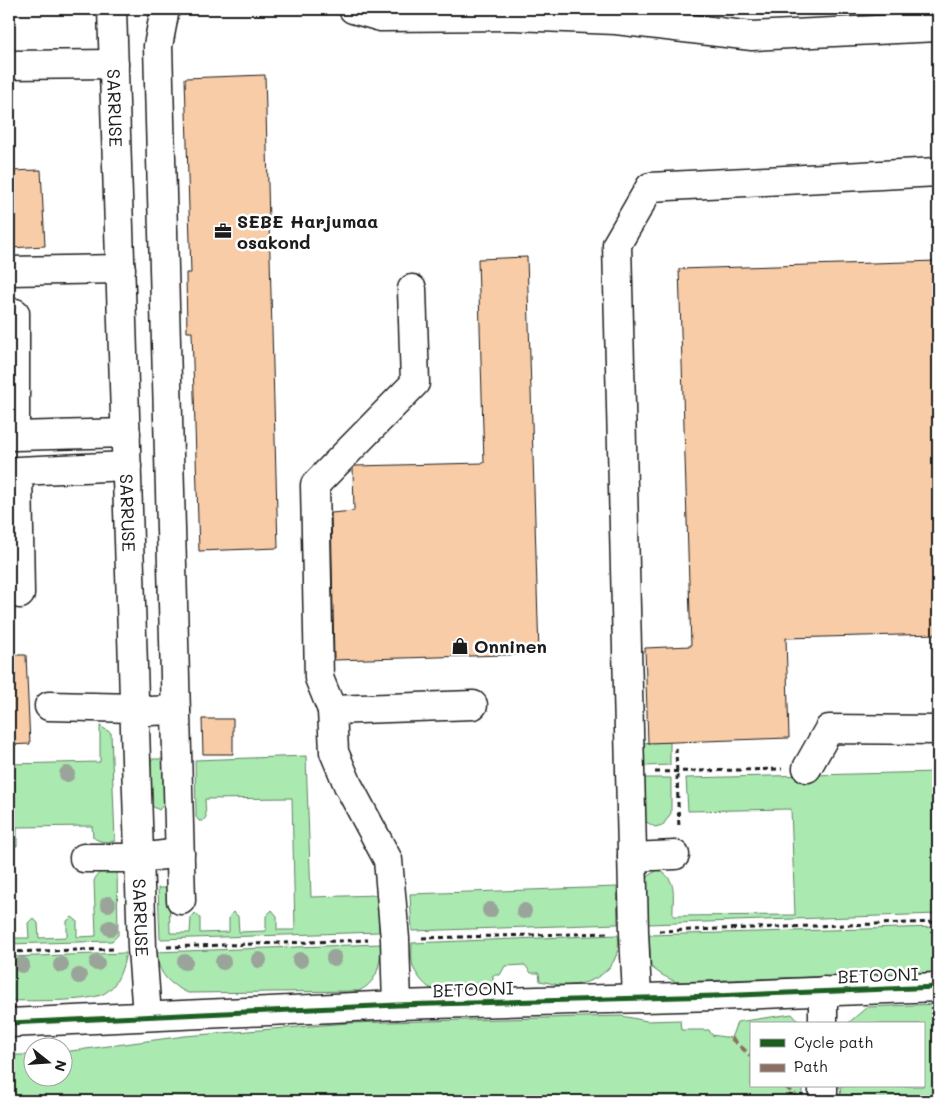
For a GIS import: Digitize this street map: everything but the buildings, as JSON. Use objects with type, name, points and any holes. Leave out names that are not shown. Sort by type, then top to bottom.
[{"type":"street","name":"SARRUSE","points":[[112,9],[142,948],[147,1016]]},
{"type":"street","points":[[165,9],[158,46],[181,900]]},
{"type":"street","points":[[353,9],[381,17],[616,15],[752,36],[938,26]]},
{"type":"street","points":[[9,65],[114,64]]},
{"type":"street","points":[[117,148],[160,146]]},
{"type":"street","points":[[638,997],[634,932],[617,244],[650,187],[938,172]]},
{"type":"street","points":[[9,271],[121,269]]},
{"type":"street","points":[[398,1005],[395,939],[388,860],[348,785],[334,752],[332,710],[319,678],[315,485],[415,383],[412,289]]},
{"type":"street","points":[[15,313],[16,436],[126,433]]},
{"type":"street","points":[[20,594],[18,471],[127,466]]},
{"type":"street","points":[[332,710],[473,705]]},
{"type":"street","points":[[49,706],[135,708],[150,711],[176,710]]},
{"type":"street","points":[[807,768],[829,729],[938,730]]},
{"type":"street","points":[[632,857],[677,846]]},
{"type":"street","points":[[84,858],[139,858],[180,853]]},
{"type":"street","name":"BETOONI","points":[[9,1023],[398,1005],[938,987]]},
{"type":"street","points":[[823,991],[823,1022]]},
{"type":"street","points":[[823,1088],[823,1101]]},
{"type":"path","points":[[676,748],[677,846]]},
{"type":"path","points":[[631,773],[807,768]]},
{"type":"path","points":[[9,952],[938,922]]},
{"type":"green space","points":[[100,726],[111,733],[115,841],[103,842],[96,839],[93,837],[92,826],[17,827],[17,846],[9,846],[9,764],[100,762]]},
{"type":"green space","points":[[670,742],[670,765],[645,766],[636,743]]},
{"type":"green space","points":[[306,756],[311,897],[378,895],[379,932],[160,939],[158,888],[169,888],[170,933],[190,933],[191,918],[195,913],[200,918],[200,933],[229,932],[229,917],[233,912],[238,916],[239,932],[266,931],[266,916],[272,910],[277,916],[277,930],[295,930],[292,798],[205,799],[206,817],[203,821],[199,821],[196,817],[195,760]]},
{"type":"green space","points":[[151,759],[165,759],[166,802],[159,810],[150,805],[149,801],[152,800]]},
{"type":"green space","points":[[938,772],[938,914],[648,924],[645,884],[649,875],[658,870],[669,878],[672,884],[673,916],[795,915],[791,809],[688,811],[686,778]]},
{"type":"green space","points":[[641,778],[671,778],[671,813],[663,825],[655,827],[643,820]]},
{"type":"green space","points":[[117,870],[118,935],[112,941],[9,944],[9,938],[29,938],[28,923],[33,918],[38,923],[39,938],[67,937],[67,921],[72,917],[77,921],[77,937],[96,936],[94,881],[100,872]]},
{"type":"green space","points":[[617,887],[618,924],[412,931],[410,894]]},
{"type":"green space","points":[[938,927],[938,972],[676,982],[651,967],[649,935]]},
{"type":"green space","points":[[618,935],[618,947],[610,967],[593,980],[571,985],[559,985],[540,981],[539,973],[531,973],[525,965],[505,966],[500,975],[493,975],[493,983],[443,990],[435,989],[428,987],[423,982],[412,964],[412,943]]},
{"type":"green space","points":[[381,944],[377,971],[371,982],[359,991],[188,993],[165,977],[159,966],[156,952]]},
{"type":"green space","points":[[126,953],[117,981],[105,993],[73,1000],[9,1001],[9,957]]},
{"type":"green space","points":[[938,1004],[938,1101],[841,1101],[840,1088],[924,1088],[924,1022],[849,1022],[867,1007]]},
{"type":"green space","points":[[792,1014],[799,1022],[750,1022],[750,1088],[802,1088],[802,1101],[9,1101],[9,1055],[22,1055],[22,1088],[72,1088],[72,1051],[185,1036],[348,1023],[622,1016],[647,1021],[680,1020],[681,1030],[709,1030],[712,1035],[731,1038],[737,1022]]},
{"type":"marked path","points":[[731,1038],[750,1055]]},
{"type":"marked path","points":[[787,1088],[802,1101]]},
{"type":"cycle path","points":[[9,1023],[397,1005],[715,996],[938,987]]},
{"type":"place","name":"SEBE Harjumaa osakond","points":[[223,231]]},
{"type":"place","name":"Onninen","points":[[460,646]]}]
